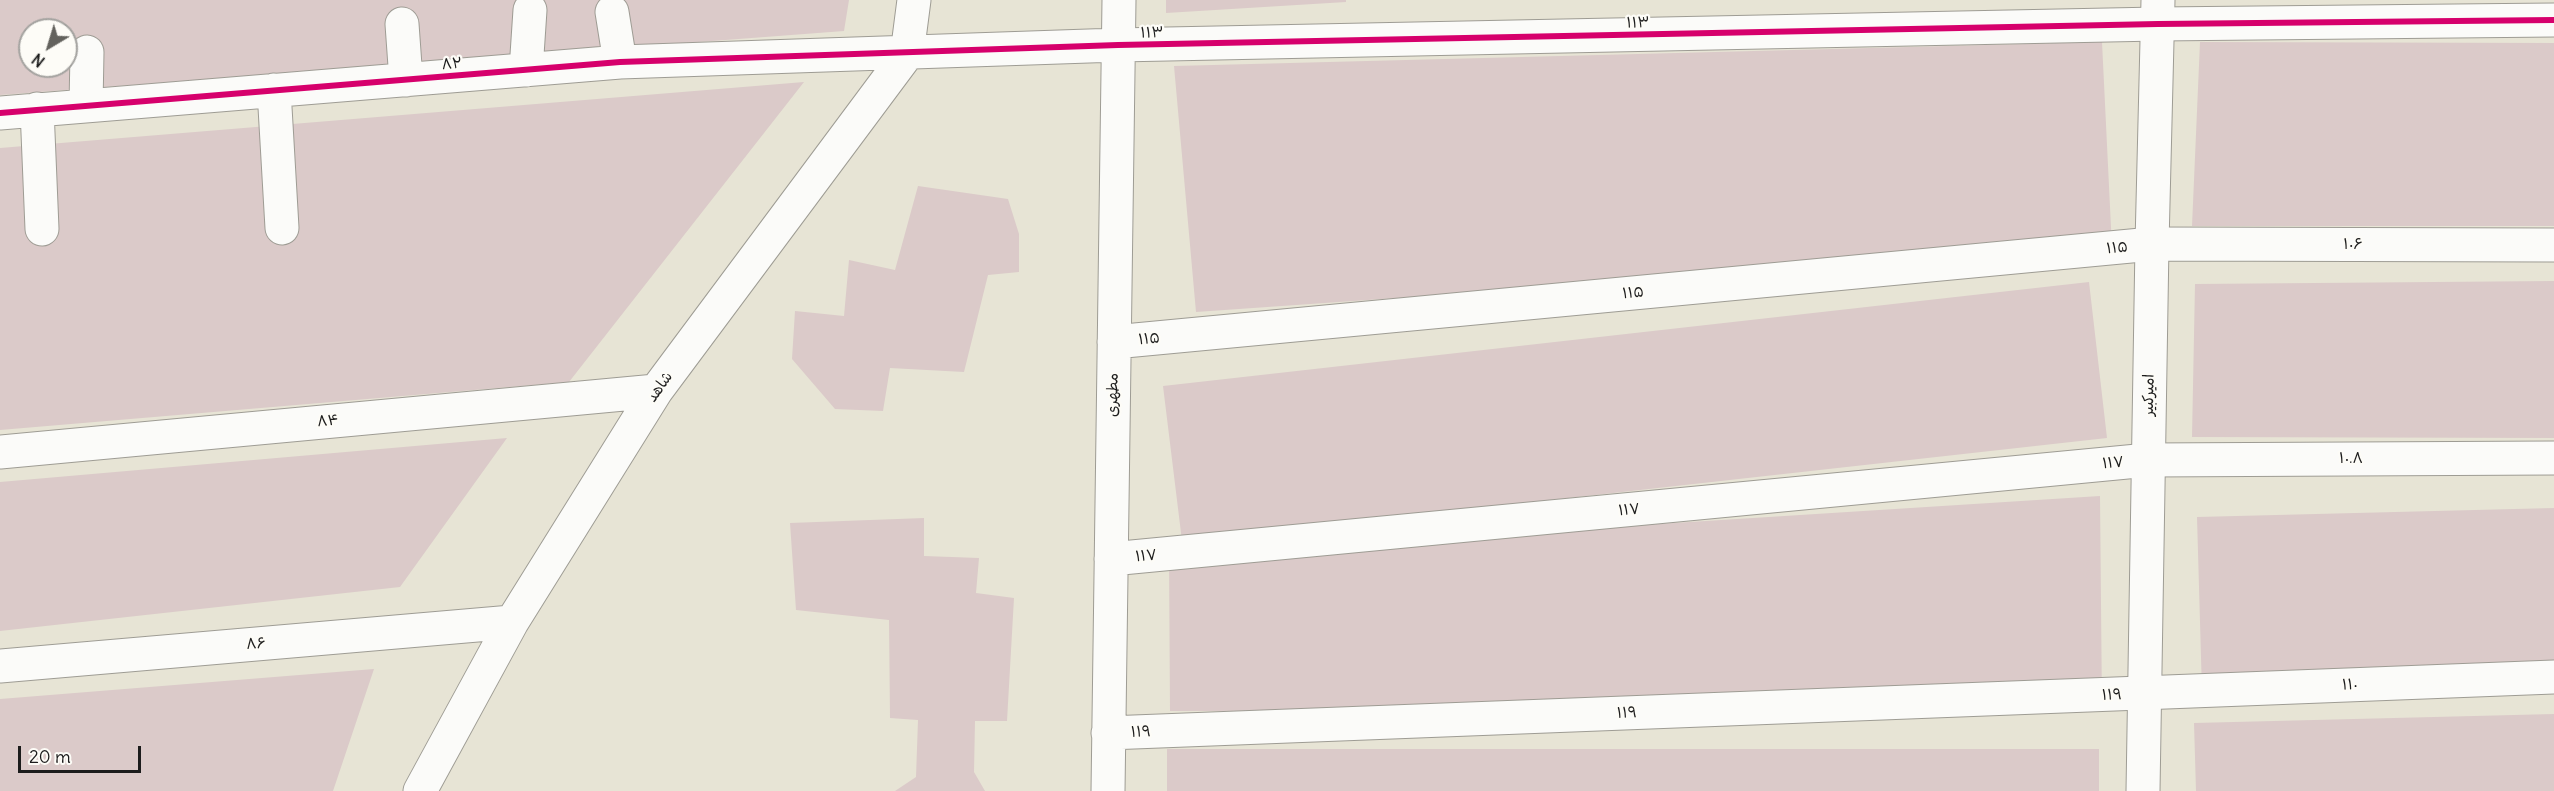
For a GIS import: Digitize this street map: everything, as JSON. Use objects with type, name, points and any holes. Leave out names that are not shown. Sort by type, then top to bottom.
[{"type":"street","name":"شاهد","points":[[420,791],[512,622],[656,392],[907,54],[914,0]]},
{"type":"street","name":"مطهری","points":[[1108,791],[1119,0]]},
{"type":"street","points":[[526,70],[530,10]]},
{"type":"street","points":[[612,12],[620,62]]},
{"type":"street","name":"۱۱۳","points":[[907,54],[1118,45],[2158,12],[2554,20]]},
{"type":"street","name":"امیرکبیر","points":[[2143,791],[2158,12]]},
{"type":"street","points":[[402,24],[406,80]]},
{"type":"street","points":[[86,106],[87,52]]},
{"type":"street","name":"۸۲","points":[[0,112],[620,62],[907,54]]},
{"type":"street","points":[[274,90],[282,228]]},
{"type":"street","points":[[37,110],[42,229]]},
{"type":"street","name":"۱۰۶","points":[[2152,244],[2554,245]]},
{"type":"street","name":"۱۱۵","points":[[1114,342],[2152,244]]},
{"type":"street","name":"۸۴","points":[[0,452],[656,392]]},
{"type":"street","name":"۱۰.۸","points":[[2148,460],[2554,458]]},
{"type":"street","name":"۱۱۷","points":[[1111,559],[2148,460]]},
{"type":"street","name":"۸۶","points":[[0,666],[512,622]]},
{"type":"street","name":"۱۱۰","points":[[2145,694],[2554,677]]},
{"type":"street","name":"۱۱۹","points":[[1108,733],[2145,694]]},
{"type":"building","points":[[0,0],[849,0],[844,31],[0,95]]},
{"type":"building","points":[[1166,0],[1346,0],[1346,2],[1166,13]]},
{"type":"building","points":[[2102,42],[2112,248],[1196,312],[1174,66]]},
{"type":"building","points":[[2200,42],[2554,43],[2554,226],[2192,226]]},
{"type":"building","points":[[804,82],[569,382],[0,430],[0,148]]},
{"type":"building","points":[[918,186],[1008,199],[1019,234],[1019,272],[988,275],[964,372],[890,368],[883,411],[835,409],[792,359],[795,311],[844,316],[849,260],[895,270]]},
{"type":"building","points":[[2554,281],[2554,438],[2192,437],[2195,284]]},
{"type":"building","points":[[2089,282],[2107,438],[1182,541],[1163,386]]},
{"type":"building","points":[[507,438],[400,587],[0,631],[0,482]]},
{"type":"building","points":[[2100,496],[2102,710],[1170,711],[1169,555]]},
{"type":"building","points":[[2554,508],[2554,671],[2202,692],[2197,517]]},
{"type":"building","points":[[924,518],[924,556],[979,558],[976,593],[1014,598],[1007,721],[975,721],[974,772],[985,791],[895,791],[916,777],[918,720],[890,718],[889,620],[796,610],[790,523]]},
{"type":"building","points":[[374,669],[333,791],[0,791],[0,699]]},
{"type":"building","points":[[2554,714],[2554,791],[2196,791],[2194,723]]},
{"type":"building","points":[[1167,749],[2099,749],[2099,791],[1167,791]]},
{"type":"cycle path","points":[[0,113],[620,62],[1118,45],[2158,24],[2554,20]]}]
